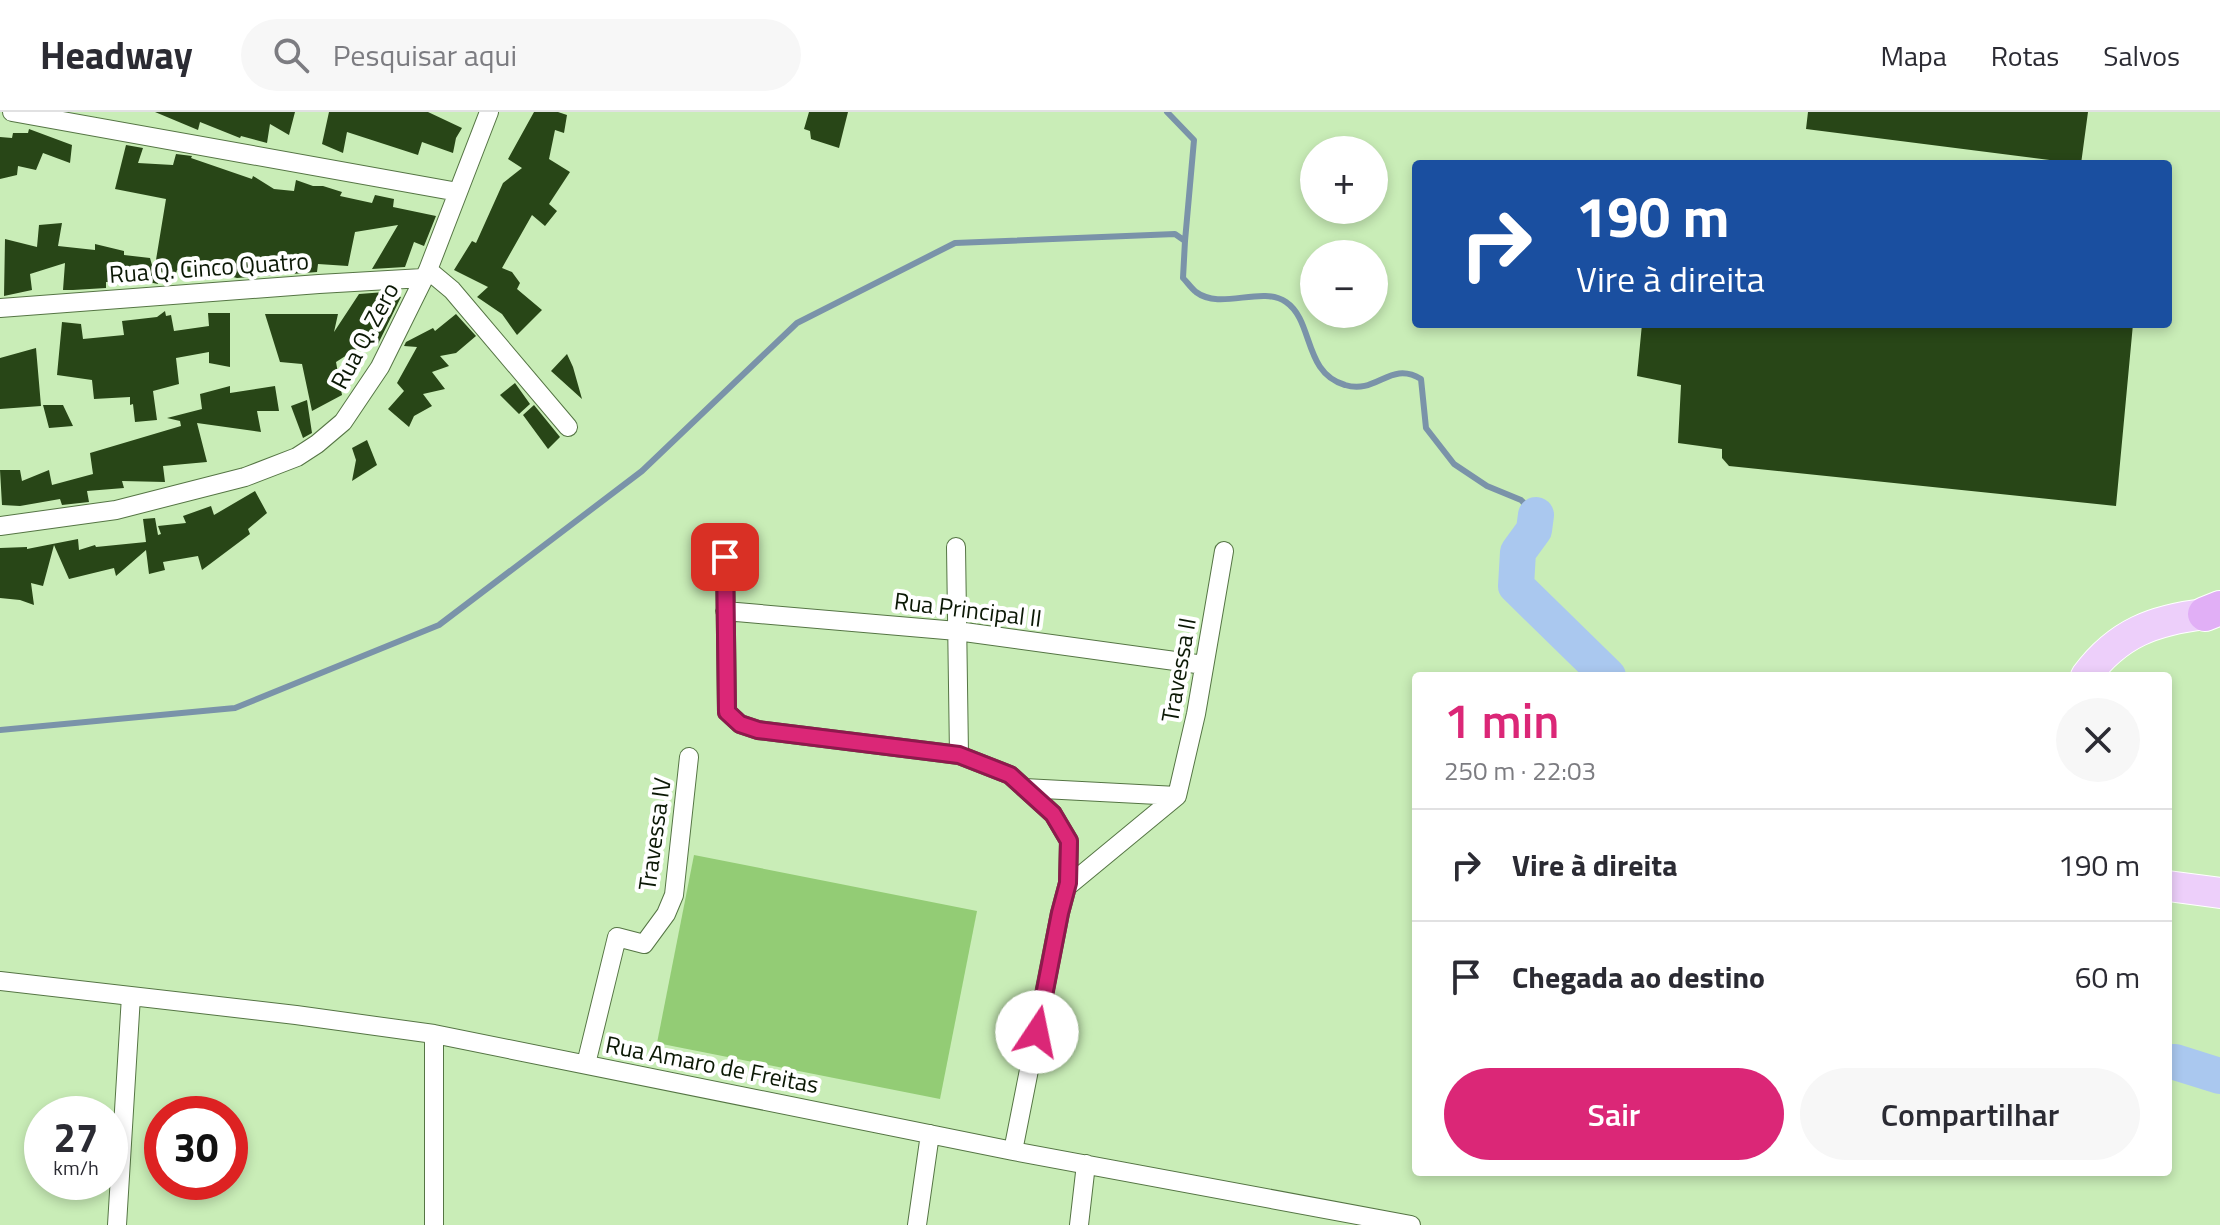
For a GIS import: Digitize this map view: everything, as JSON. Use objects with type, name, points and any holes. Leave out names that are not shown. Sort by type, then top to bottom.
[{"type":"main road","points":[[2090,672],[2110,649],[2144,627],[2164,620],[2215,613]]},
{"type":"main road","points":[[2172,887],[2220,893]]},
{"type":"street","points":[[12,112],[458,192]]},
{"type":"street","name":"Rua Q. Zero","points":[[0,526],[116,510],[245,477],[297,457],[343,422],[380,367],[425,274],[489,112]]},
{"type":"street","points":[[425,274],[452,290],[568,427]]},
{"type":"street","name":"Rua Q. Cinco Quatro","points":[[0,308],[425,274]]},
{"type":"street","points":[[956,547],[959,755]]},
{"type":"street","name":"Travessa II","points":[[1177,796],[1196,714],[1224,551]]},
{"type":"street","points":[[725,557],[727,712],[740,724],[758,730],[959,755],[1010,775],[1053,814],[1069,841],[1068,886],[1013,1151]]},
{"type":"street","name":"Rua Principal II","points":[[725,611],[957,631],[1204,665]]},
{"type":"street","name":"Travessa IV","points":[[586,1064],[617,937],[644,944],[666,914],[674,895],[689,757]]},
{"type":"street","points":[[1024,788],[1177,796]]},
{"type":"street","points":[[1068,886],[1177,796]]},
{"type":"street","name":"Rua Amaro de Freitas","points":[[0,981],[434,1034],[1013,1151],[1411,1225]]},
{"type":"street","points":[[117,1225],[131,996]]},
{"type":"street","points":[[434,1034],[434,1225]]},
{"type":"street","points":[[917,1225],[930,1134]]},
{"type":"street","points":[[1079,1225],[1086,1164]]},
{"type":"green space","points":[[694,855],[977,911],[940,1099],[657,1043]]},
{"type":"building","points":[[155,112],[295,112],[289,135],[270,124],[267,143],[240,138],[200,122],[198,130]]},
{"type":"building","points":[[329,112],[428,112],[462,128],[453,153],[422,142],[418,155],[347,132],[343,153],[322,144]]},
{"type":"building","points":[[534,112],[567,115],[564,133],[555,130],[549,159],[570,172],[549,204],[557,211],[545,226],[532,215],[502,268],[512,272],[520,283],[517,289],[542,310],[517,335],[502,314],[477,297],[488,287],[454,270],[472,241],[476,243],[503,183],[522,168],[508,159]]},
{"type":"building","points":[[809,112],[848,112],[839,148],[811,139],[810,131],[804,129]]},
{"type":"building","points":[[1808,112],[2088,112],[2082,160],[2050,160],[1806,129]]},
{"type":"building","points":[[29,129],[72,145],[70,163],[43,153],[36,170],[18,166],[17,175],[0,179],[0,137],[12,138],[13,133],[28,133]]},
{"type":"building","points":[[126,145],[143,148],[138,163],[173,165],[176,154],[192,156],[252,179],[253,176],[274,189],[294,191],[296,180],[342,192],[340,196],[372,203],[375,195],[394,199],[393,207],[436,216],[424,246],[414,242],[405,267],[372,269],[398,225],[355,232],[348,266],[318,264],[317,272],[292,274],[273,270],[274,275],[237,278],[198,268],[198,273],[177,270],[176,273],[154,272],[166,199],[115,189]]},
{"type":"building","points":[[62,223],[58,246],[95,250],[95,244],[124,251],[124,255],[150,258],[158,284],[125,277],[126,283],[106,282],[106,288],[63,290],[65,263],[30,274],[32,290],[4,296],[5,239],[37,247],[39,225]]},
{"type":"building","points":[[398,291],[397,296],[401,297],[378,344],[366,343],[336,362],[342,395],[312,411],[302,364],[280,362],[265,314],[338,314],[334,332],[359,294]]},
{"type":"building","points":[[165,311],[166,316],[171,315],[174,331],[209,326],[208,313],[230,313],[230,367],[209,363],[209,352],[176,358],[179,384],[153,391],[157,420],[135,422],[130,397],[94,399],[92,380],[57,375],[62,322],[81,324],[83,339],[124,335],[122,321],[157,317]]},
{"type":"building","points":[[456,314],[476,336],[456,353],[440,356],[449,366],[432,372],[445,389],[423,394],[432,406],[414,416],[409,427],[388,409],[404,391],[397,383],[417,347],[404,346],[433,328],[435,331]]},
{"type":"building","points":[[1642,328],[2133,328],[2116,506],[1729,466],[1722,458],[1722,449],[1678,443],[1681,385],[1637,376]]},
{"type":"building","points":[[36,348],[41,406],[0,409],[0,358]]},
{"type":"building","points":[[567,354],[573,367],[582,399],[551,371]]},
{"type":"building","points":[[515,383],[530,404],[519,414],[500,395]]},
{"type":"building","points":[[230,386],[230,393],[275,386],[279,411],[257,411],[261,432],[197,423],[207,462],[163,466],[165,482],[122,481],[124,488],[87,491],[89,502],[62,505],[60,499],[20,506],[2,505],[0,470],[20,470],[22,481],[49,470],[52,485],[93,474],[90,453],[181,426],[180,421],[167,418],[202,409],[200,394]]},
{"type":"building","points":[[307,400],[312,433],[303,438],[291,406]]},
{"type":"building","points":[[43,405],[63,405],[73,426],[49,428]]},
{"type":"building","points":[[534,405],[560,437],[548,449],[523,415]]},
{"type":"building","points":[[367,440],[377,465],[352,481],[356,460],[352,448]]},
{"type":"building","points":[[255,491],[267,513],[248,529],[250,534],[202,570],[198,556],[163,562],[165,570],[149,574],[146,550],[116,576],[114,568],[69,579],[54,545],[43,586],[31,583],[34,605],[0,598],[0,548],[27,549],[78,539],[79,550],[95,545],[146,542],[143,519],[155,518],[158,535],[161,534],[158,526],[186,523],[183,516],[211,506],[214,515]]},
{"type":"waterway","points":[[1167,112],[1194,140],[1185,241]]},
{"type":"waterway","points":[[0,730],[235,708],[439,625],[642,471],[797,323],[955,243],[1175,234],[1185,241],[1183,278],[1194,290],[1217,299],[1265,296],[1286,302],[1301,321],[1322,370],[1332,379],[1356,387],[1401,373],[1421,379],[1426,428],[1454,464],[1487,486],[1521,500],[1536,515]]},
{"type":"waterway","points":[[1536,515],[1534,530],[1518,552],[1516,586],[1604,672]]},
{"type":"waterway","points":[[2172,1062],[2220,1076]]},
{"type":"route","points":[[725,557],[727,712],[740,724],[758,730],[959,755],[1010,775],[1053,814],[1069,841],[1068,883],[1037,1032]]}]
